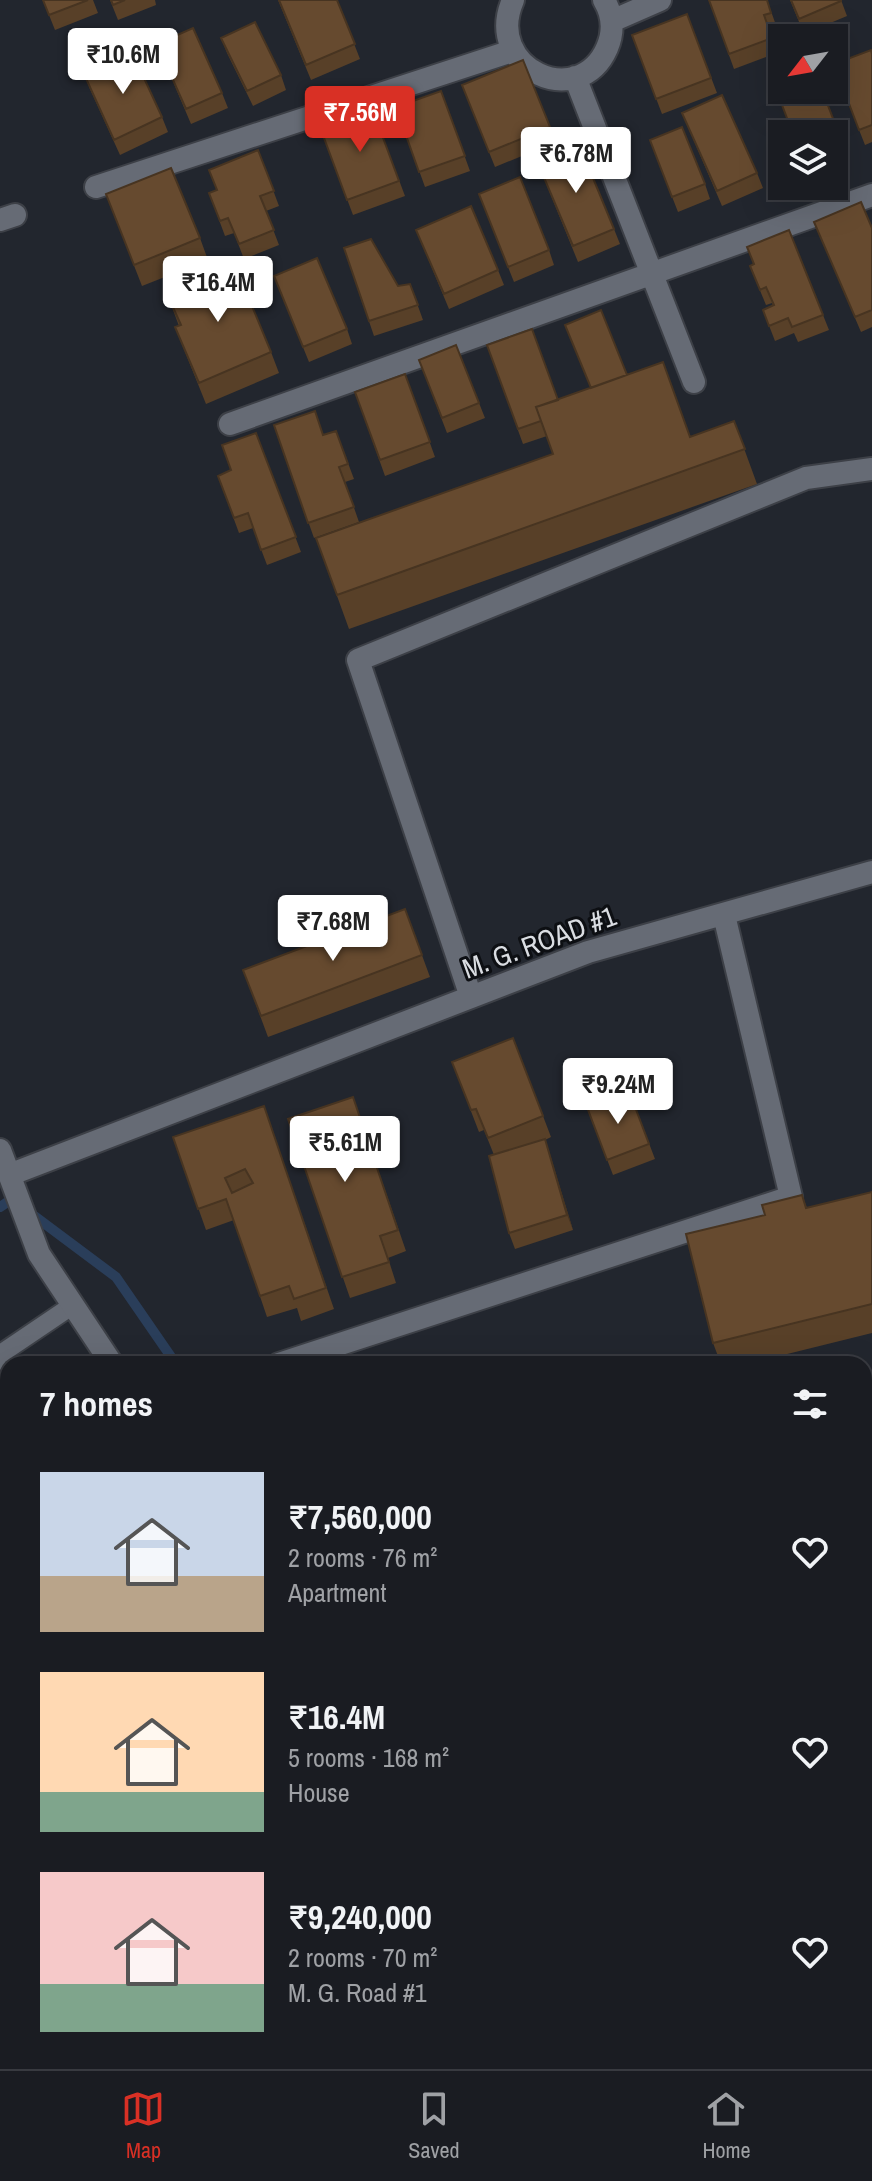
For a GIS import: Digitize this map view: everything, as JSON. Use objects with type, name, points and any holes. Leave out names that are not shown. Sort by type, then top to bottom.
[{"type":"street","points":[[513,0],[507,17],[507,34],[512,51],[524,66],[539,76],[556,80],[575,77],[591,69],[603,56],[611,39],[608,11],[660,0]]},
{"type":"street","points":[[96,187],[512,51]]},
{"type":"street","points":[[575,77],[694,382]]},
{"type":"street","points":[[230,424],[872,195]]},
{"type":"street","points":[[471,997],[358,660],[806,478],[872,469]]},
{"type":"street","name":"M. G. ROAD #1","points":[[9,1175],[588,952],[872,872]]},
{"type":"street","points":[[304,1356],[791,1197],[724,915]]},
{"type":"street","points":[[0,1150],[39,1254],[107,1356]]},
{"type":"lane","points":[[3,1356],[2,1353],[73,1305]]},
{"type":"building","points":[[43,0],[88,0],[49,15]]},
{"type":"building","points":[[279,0],[337,0],[355,44],[306,65]]},
{"type":"building","points":[[709,0],[767,0],[771,13],[764,15],[768,39],[729,54]]},
{"type":"building","points":[[791,0],[841,0],[841,1],[799,19]]},
{"type":"building","points":[[687,14],[711,78],[656,99],[632,35]]},
{"type":"building","points":[[255,22],[281,75],[247,91],[221,38]]},
{"type":"building","points":[[193,28],[222,93],[186,109],[157,44]]},
{"type":"building","points":[[871,50],[872,125],[859,130],[848,101],[848,59]]},
{"type":"building","points":[[132,52],[162,117],[114,140],[84,74]]},
{"type":"building","points":[[523,60],[550,127],[489,152],[462,85]]},
{"type":"building","points":[[441,91],[465,156],[419,172],[396,107]]},
{"type":"building","points":[[722,95],[757,173],[717,191],[682,113]]},
{"type":"building","points":[[782,104],[827,104],[834,120],[788,120]]},
{"type":"building","points":[[372,108],[399,181],[347,200],[320,127]]},
{"type":"building","points":[[682,127],[705,184],[672,197],[650,140]]},
{"type":"building","points":[[579,144],[614,229],[573,246],[537,161]]},
{"type":"building","points":[[258,150],[274,191],[260,196],[274,230],[239,244],[228,218],[220,221],[209,193],[217,190],[209,170]]},
{"type":"building","points":[[171,168],[200,238],[134,265],[106,194]]},
{"type":"building","points":[[520,177],[549,250],[508,267],[479,194]]},
{"type":"building","points":[[861,202],[872,228],[872,310],[855,317],[814,222]]},
{"type":"building","points":[[471,206],[498,270],[444,294],[416,230]]},
{"type":"building","points":[[789,230],[823,315],[792,327],[788,318],[769,326],[763,310],[774,305],[766,287],[760,290],[750,266],[754,264],[747,247]]},
{"type":"building","points":[[371,239],[398,286],[410,284],[418,305],[369,321],[344,248]]},
{"type":"building","points":[[317,258],[347,329],[303,347],[274,276]]},
{"type":"building","points":[[235,265],[271,352],[199,383],[175,327],[181,325],[167,294]]},
{"type":"building","points":[[601,310],[627,375],[591,388],[565,325]]},
{"type":"building","points":[[532,329],[558,400],[536,407],[541,421],[518,429],[487,345]]},
{"type":"building","points":[[456,345],[479,403],[442,418],[419,360]]},
{"type":"building","points":[[663,362],[690,437],[734,421],[745,449],[337,595],[316,538],[553,454],[536,407]]},
{"type":"building","points":[[405,374],[430,442],[380,460],[355,392]]},
{"type":"building","points":[[315,411],[323,435],[336,431],[348,464],[339,467],[354,507],[308,523],[274,425]]},
{"type":"building","points":[[256,433],[296,537],[261,550],[248,513],[234,518],[218,476],[231,470],[222,445]]},
{"type":"building","points":[[405,909],[422,955],[261,1016],[243,970]]},
{"type":"building","points":[[513,1038],[543,1116],[488,1138],[476,1109],[471,1110],[452,1062]]},
{"type":"building","points":[[629,1091],[649,1144],[607,1160],[587,1107]]},
{"type":"building","points":[[353,1097],[398,1230],[380,1236],[389,1262],[342,1277],[288,1119]]},
{"type":"building","points":[[264,1106],[326,1288],[294,1299],[289,1286],[260,1296],[226,1199],[198,1209],[173,1137]],"holes":[[[245,1169],[253,1183],[232,1193],[225,1178]]]},
{"type":"building","points":[[545,1139],[567,1215],[509,1233],[489,1156]]},
{"type":"building","points":[[872,1192],[872,1304],[713,1343],[686,1234],[765,1215],[762,1205],[802,1195],[806,1208]]},
{"type":"waterway","points":[[0,1207],[12,1199],[16,1202]]},
{"type":"waterway","points":[[29,1212],[116,1277],[170,1356]]}]
